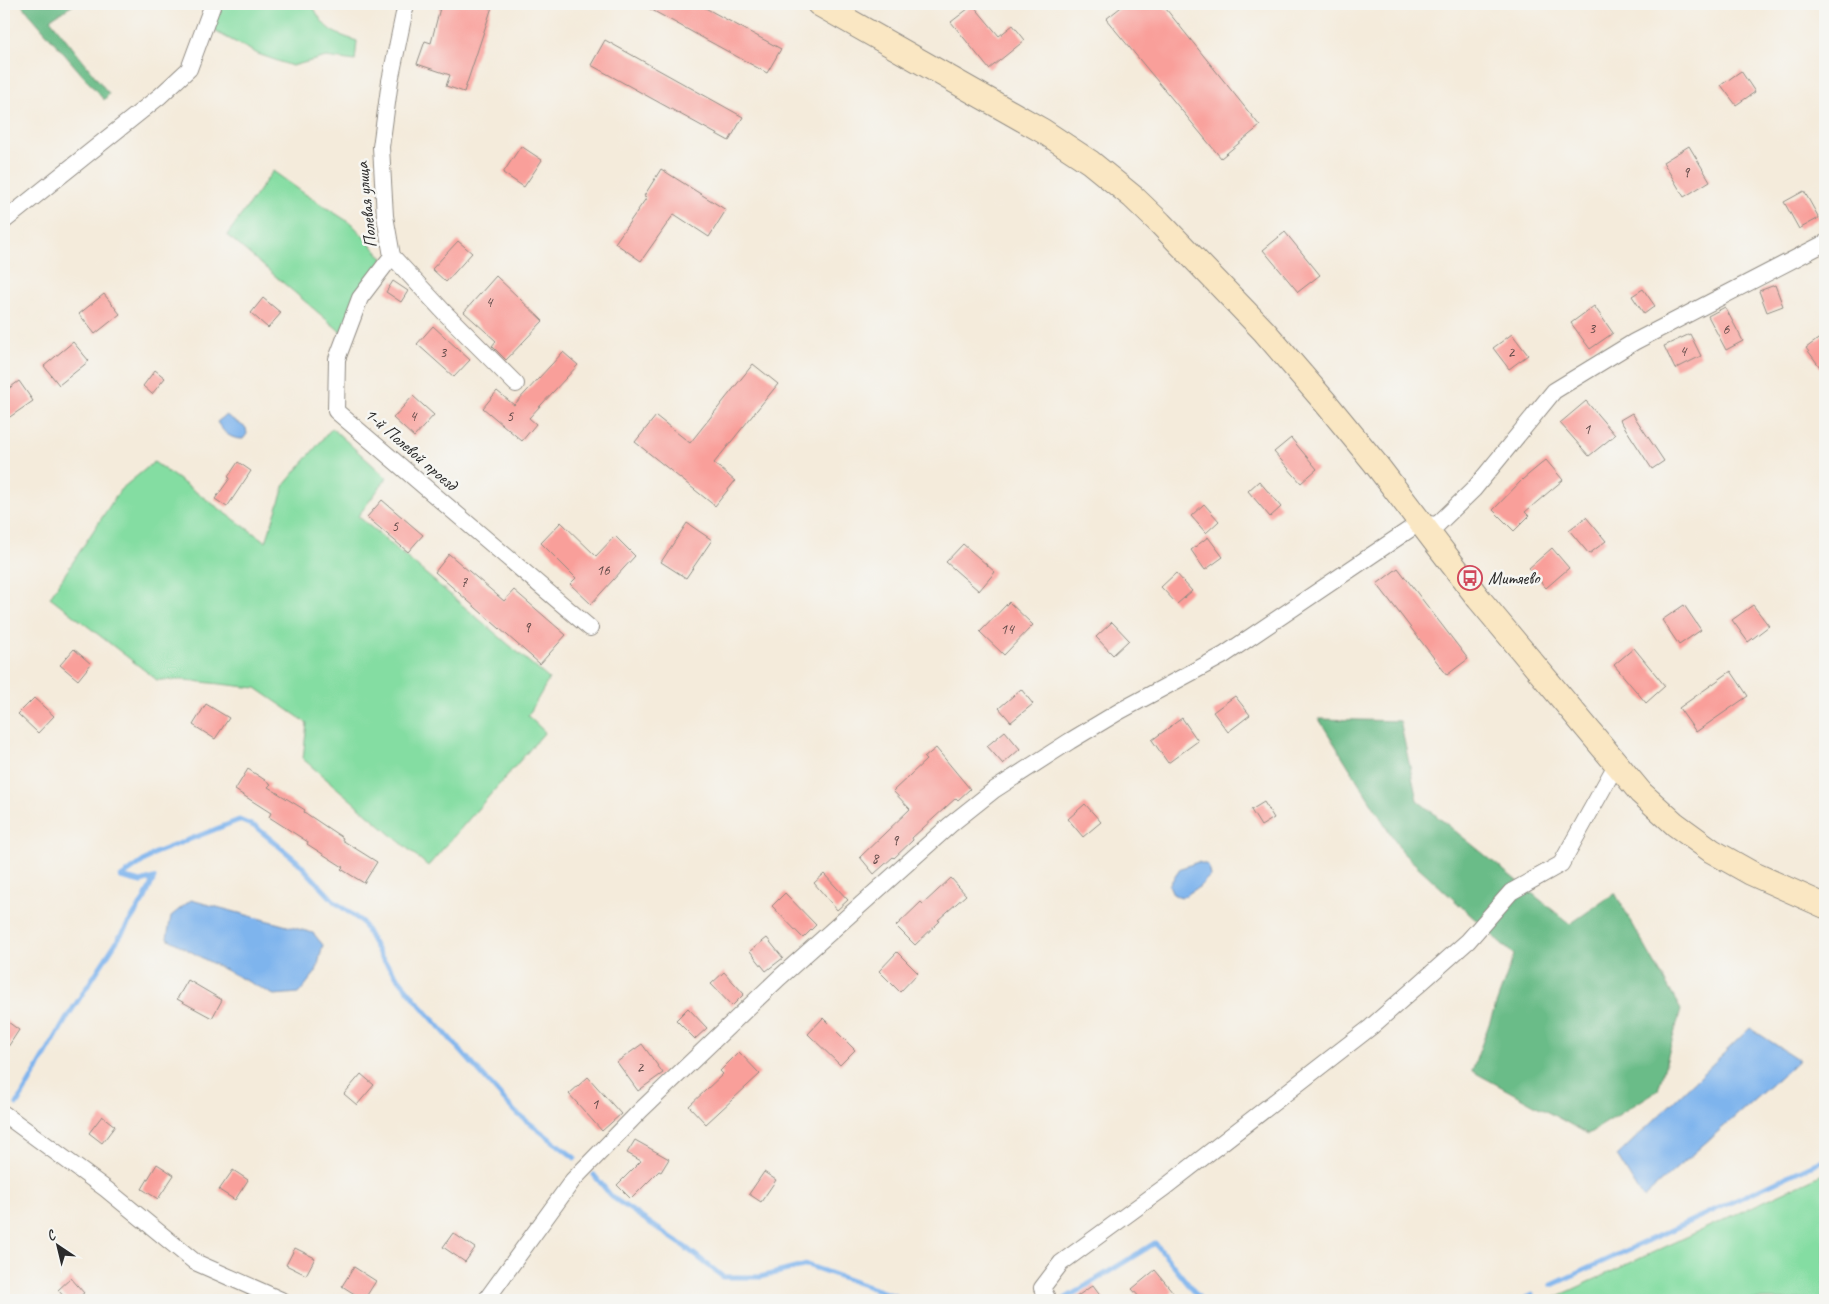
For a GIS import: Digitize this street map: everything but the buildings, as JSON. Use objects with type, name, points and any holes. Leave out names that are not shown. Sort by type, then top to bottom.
[{"type":"street","points":[[4,222],[160,96],[189,69],[213,4]]},
{"type":"street","name":"Полевая улица","points":[[406,4],[390,81],[381,147],[386,216],[392,256],[444,312],[516,384]]},
{"type":"street","points":[[819,4],[1043,131],[1119,184],[1160,223],[1264,332],[1374,463],[1492,614],[1641,793],[1663,814],[1705,847],[1751,873],[1825,906]]},
{"type":"street","points":[[486,1300],[572,1180],[641,1110],[778,978],[950,825],[994,790],[1120,711],[1224,655],[1419,523],[1437,525],[1474,488],[1554,391],[1634,342],[1825,243]]},
{"type":"street","name":"1-й Полевой проезд","points":[[392,256],[360,298],[337,359],[336,411],[590,628]]},
{"type":"street","points":[[1045,1294],[1061,1263],[1165,1187],[1371,1027],[1468,941],[1511,892],[1561,864],[1616,765]]},
{"type":"street","points":[[4,1114],[106,1189],[195,1262],[281,1300]]},
{"type":"green space","points":[[21,4],[75,4],[50,19],[109,94],[104,100]]},
{"type":"green space","points":[[219,4],[312,4],[329,29],[357,41],[355,61],[326,57],[292,66],[258,54],[216,32],[213,19]]},
{"type":"green space","points":[[273,171],[352,224],[383,258],[341,332],[227,235]]},
{"type":"green space","points":[[332,428],[387,478],[358,516],[549,679],[528,716],[545,732],[428,866],[303,759],[307,723],[256,688],[184,680],[157,680],[50,597],[120,490],[154,462],[266,542],[285,484]]},
{"type":"green space","points":[[1319,719],[1400,721],[1417,800],[1570,924],[1615,893],[1681,1010],[1658,1090],[1588,1134],[1472,1071],[1514,955],[1402,852]]},
{"type":"green space","points":[[1825,1173],[1825,1300],[1550,1300]]},
{"type":"water","points":[[226,415],[246,428],[247,434],[243,439],[231,437],[217,422]]},
{"type":"water","points":[[1198,862],[1208,865],[1210,876],[1199,887],[1181,898],[1173,894],[1169,885],[1181,868]]},
{"type":"water","points":[[191,900],[313,933],[323,945],[316,972],[299,993],[274,995],[167,938],[171,916]]},
{"type":"water","points":[[1750,1028],[1799,1060],[1643,1198],[1617,1156]]},
{"type":"waterway","points":[[17,1104],[68,1016],[145,898],[154,878],[141,882],[121,877],[155,853],[239,820],[256,827],[298,862],[335,902],[362,922],[381,957],[421,1006],[515,1112],[575,1158]]},
{"type":"waterway","points":[[1552,1285],[1825,1159]]},
{"type":"waterway","points":[[594,1175],[612,1197],[685,1247],[723,1277],[760,1277],[807,1265],[906,1300]]},
{"type":"waterway","points":[[1063,1300],[1155,1243],[1201,1300]]},
{"type":"waterway","points":[[1522,1300],[1532,1295]]},
{"type":"place","name":"Митяево","points":[[1470,578]]}]
